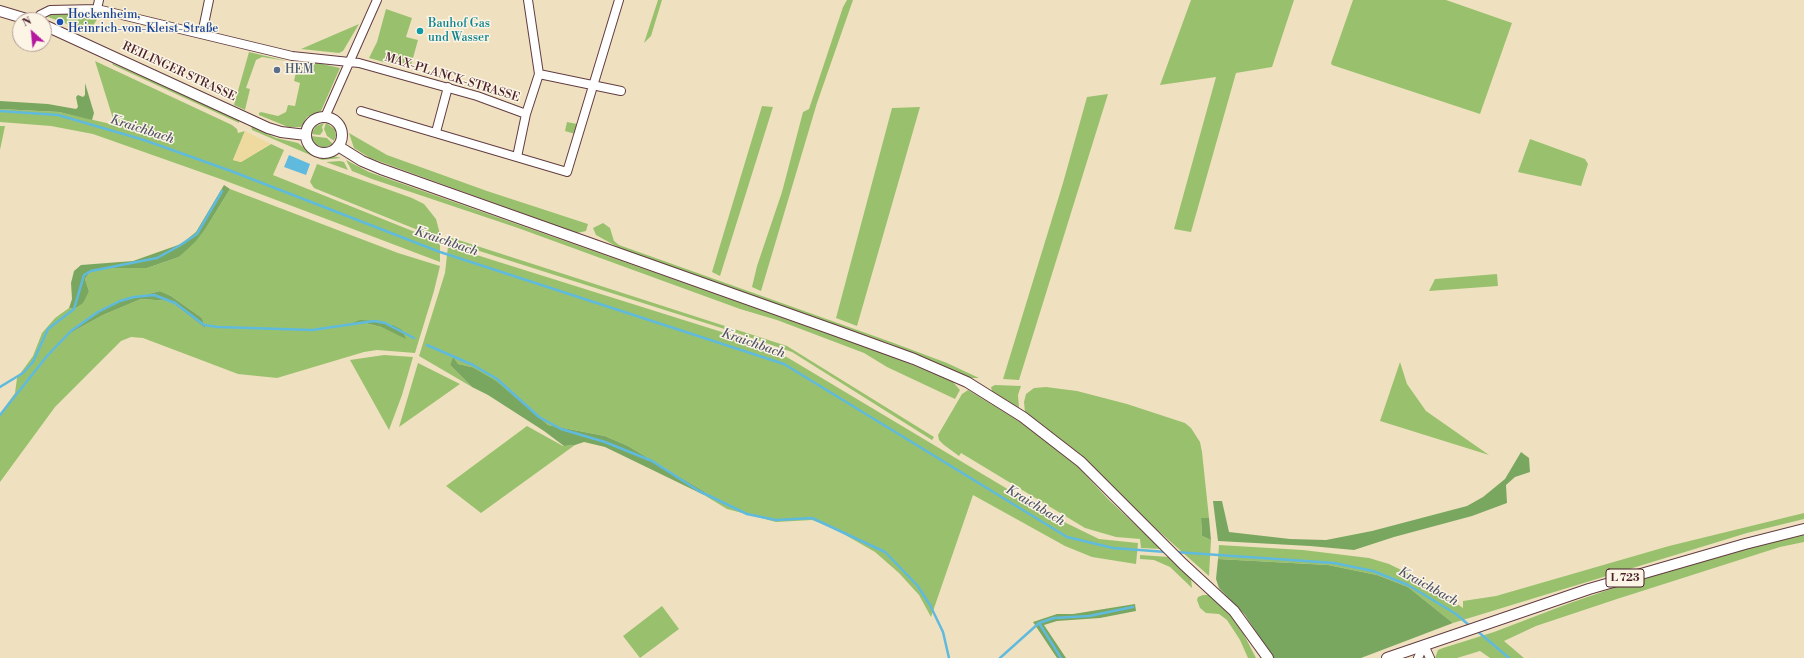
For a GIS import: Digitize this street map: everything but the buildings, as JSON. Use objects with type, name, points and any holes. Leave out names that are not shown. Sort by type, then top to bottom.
[{"type":"main road","points":[[0,11],[12,15]]},
{"type":"main road","name":"REILINGER STRASSE","points":[[52,29],[268,128],[281,132],[306,135]]},
{"type":"main road","points":[[325,117],[334,121],[340,128],[341,138],[338,146],[331,151],[318,152],[310,147],[306,135],[307,128],[318,118],[325,117]]},
{"type":"main road","points":[[338,146],[362,161],[381,169],[848,335],[914,359],[967,382],[1023,417],[1081,462],[1183,564],[1234,611],[1268,658]]},
{"type":"main road","name":"L 723","points":[[1387,658],[1589,588],[1804,529]]},
{"type":"main road","points":[[1254,638],[1261,658]]},
{"type":"street","points":[[97,9],[99,0]]},
{"type":"street","points":[[202,34],[209,0]]},
{"type":"street","points":[[325,117],[377,0]]},
{"type":"street","name":"MAX-PLANCK-STRASSE","points":[[46,12],[50,10],[97,9],[294,56],[359,63],[448,88],[526,114],[539,74],[528,0]]},
{"type":"street","points":[[361,111],[567,172],[619,0]]},
{"type":"street","points":[[539,74],[621,91]]},
{"type":"street","points":[[436,132],[448,88]]},
{"type":"street","points":[[517,156],[526,114]]},
{"type":"street","points":[[1418,658],[1424,644]]},
{"type":"street","points":[[1424,644],[1430,658]]},
{"type":"green space","points":[[658,0],[662,0],[651,36],[644,43]]},
{"type":"green space","points":[[847,0],[853,0],[817,103],[761,291],[752,287],[757,266],[782,192],[803,112],[809,109],[843,7]]},
{"type":"green space","points":[[1191,0],[1294,0],[1272,67],[1236,73],[1191,232],[1174,229],[1216,77],[1160,85]]},
{"type":"green space","points":[[1353,0],[1446,0],[1512,23],[1480,114],[1332,65],[1331,63]]},
{"type":"green space","points":[[386,9],[412,18],[406,37],[418,40],[410,69],[369,58],[377,42]]},
{"type":"green space","points":[[54,13],[101,13],[89,32],[52,18],[52,14]]},
{"type":"green space","points":[[359,24],[343,51],[339,53],[301,49]]},
{"type":"green space","points":[[249,52],[287,61],[262,57],[256,60],[246,88],[250,89],[245,110],[234,105]]},
{"type":"green space","points":[[304,60],[340,68],[321,111],[307,117],[301,127],[288,127],[259,115],[261,112],[278,116],[286,112],[288,105],[295,106],[300,83],[294,81],[296,72]]},
{"type":"green space","points":[[95,61],[232,125],[237,129],[238,133],[245,131],[233,160],[241,162],[271,144],[284,150],[273,175],[435,240],[440,244],[440,262],[226,181],[93,134],[51,126],[0,122],[0,109],[59,112],[115,125]]},
{"type":"green space","points":[[112,63],[239,120],[239,123],[113,65]]},
{"type":"green space","points":[[85,83],[94,113],[92,120],[59,112],[0,109],[0,101],[48,104],[76,109],[78,107],[76,97],[78,95],[83,97],[85,95]]},
{"type":"green space","points":[[1108,94],[1019,380],[1003,379],[1063,183],[1087,97]]},
{"type":"green space","points":[[762,106],[773,107],[720,276],[712,272]]},
{"type":"green space","points":[[920,107],[857,326],[836,318],[892,108]]},
{"type":"green space","points":[[567,122],[577,124],[575,134],[565,131]]},
{"type":"green space","points":[[324,123],[322,127],[323,131],[320,135],[311,134],[316,126]]},
{"type":"green space","points":[[326,123],[335,129],[336,135],[334,141],[327,136],[324,129]]},
{"type":"green space","points":[[0,126],[5,126],[0,150]]},
{"type":"green space","points":[[251,126],[276,138],[298,143],[315,156],[333,156],[341,158],[322,160],[252,130]]},
{"type":"green space","points":[[349,133],[387,155],[487,191],[588,224],[586,231],[577,233],[370,158],[354,148]]},
{"type":"green space","points":[[311,136],[327,138],[333,144],[326,147],[321,147],[314,143]]},
{"type":"green space","points":[[1530,139],[1585,159],[1588,164],[1581,186],[1518,172]]},
{"type":"green space","points":[[346,160],[369,172],[891,356],[953,382],[960,390],[955,399],[887,367],[864,353],[777,320],[740,309],[518,228],[372,179],[352,171]]},
{"type":"green space","points":[[326,162],[344,162],[348,170]]},
{"type":"green space","points":[[317,164],[412,198],[424,204],[436,219],[440,234],[439,237],[435,237],[314,188],[310,182]]},
{"type":"green space","points":[[224,185],[230,189],[206,228],[195,242],[179,257],[147,268],[104,268],[90,272],[85,279],[89,291],[83,303],[74,309],[69,308],[72,299],[71,283],[74,271],[81,265],[133,261],[181,244],[196,232]]},
{"type":"green space","points":[[230,189],[398,253],[440,266],[415,353],[377,350],[364,352],[277,378],[238,374],[143,338],[131,337],[121,341],[55,407],[0,482],[0,414],[15,393],[17,378],[33,356],[42,333],[55,318],[69,308],[74,309],[89,291],[85,279],[90,272],[104,268],[147,268],[179,257],[206,228]],"holes":[[[160,291],[171,296],[202,318],[206,329],[170,301],[141,299],[103,315],[72,332],[121,301]],[[376,321],[393,325],[405,338],[381,327],[365,323],[351,324]]]},
{"type":"green space","points":[[603,223],[610,228],[614,241],[619,245],[891,342],[947,363],[979,378],[968,378],[893,345],[623,250],[596,235],[593,228]]},
{"type":"green space","points":[[446,236],[787,346],[934,437],[932,440],[792,352],[451,242]]},
{"type":"green space","points":[[448,246],[741,338],[785,356],[1056,518],[1099,539],[1138,543],[1136,564],[1092,557],[1065,546],[973,495],[931,617],[919,595],[899,573],[875,552],[833,528],[812,520],[776,522],[727,509],[704,495],[705,492],[628,446],[605,436],[548,425],[472,367],[458,364],[453,358],[450,365],[472,387],[419,356],[445,273]]},
{"type":"green space","points":[[1497,274],[1498,286],[1429,291],[1435,279]]},
{"type":"green space","points":[[160,291],[171,296],[202,318],[206,329],[170,301],[141,299],[103,315],[72,332],[71,330],[104,308],[121,301]]},
{"type":"green space","points":[[360,320],[376,321],[393,325],[402,330],[406,339],[381,327],[365,323],[350,324]]},
{"type":"green space","points":[[384,355],[413,357],[402,395],[389,430],[350,360]]},
{"type":"green space","points":[[453,357],[458,364],[472,367],[496,381],[548,425],[605,436],[628,446],[705,492],[704,495],[605,447],[584,442],[564,446],[544,431],[488,395],[472,387],[450,365]]},
{"type":"green space","points":[[1400,362],[1407,384],[1426,411],[1489,455],[1380,421]]},
{"type":"green space","points":[[418,363],[460,384],[399,427]]},
{"type":"green space","points":[[995,385],[1021,386],[1018,395],[1019,408],[992,391],[991,387]]},
{"type":"green space","points":[[1046,387],[1077,391],[1127,404],[1185,423],[1191,428],[1200,442],[1202,452],[1209,518],[1201,518],[1202,536],[1211,540],[1209,576],[1153,526],[1080,454],[1025,412],[1024,402],[1026,394],[1034,388]]},
{"type":"green space","points":[[968,390],[1030,428],[1078,467],[1108,499],[1161,549],[1141,548],[1140,539],[1116,537],[1085,528],[961,453],[959,456],[944,445],[939,440],[938,435],[962,394]]},
{"type":"green space","points":[[527,426],[563,446],[575,445],[481,513],[446,486]]},
{"type":"green space","points":[[1521,452],[1529,458],[1530,472],[1515,477],[1506,485],[1507,503],[1472,516],[1394,537],[1354,550],[1218,541],[1213,501],[1222,501],[1229,532],[1290,539],[1326,540],[1372,531],[1467,506],[1483,497],[1505,479]]},
{"type":"green space","points":[[1804,513],[1804,519],[1747,533],[1453,623],[1408,587],[1377,575],[1328,565],[1218,559],[1219,545],[1303,550],[1369,558],[1389,564],[1428,583],[1463,608],[1463,601],[1496,596],[1669,546]]},
{"type":"green space","points":[[1201,518],[1209,518],[1211,540],[1202,536]]},
{"type":"green space","points":[[1804,534],[1804,542],[1780,547],[1617,599],[1536,626],[1504,641],[1524,658],[1490,658],[1480,651],[1457,658],[1435,658],[1438,650],[1443,648],[1494,632],[1570,603],[1660,572],[1738,549]]},
{"type":"green space","points":[[1140,555],[1169,557],[1191,578],[1192,588],[1170,567],[1154,560],[1140,559]]},
{"type":"green space","points":[[1218,559],[1328,565],[1377,575],[1408,587],[1453,623],[1361,658],[1273,658],[1245,615],[1219,588],[1216,579]]},
{"type":"green space","points":[[1203,595],[1211,595],[1228,612],[1241,629],[1256,658],[1248,658],[1240,640],[1227,620],[1219,614],[1206,613],[1200,608],[1197,600],[1198,597]]},
{"type":"green space","points":[[1135,604],[1136,611],[1100,618],[1057,621],[1044,625],[1066,658],[1057,658],[1033,622],[1057,614],[1073,614]]},
{"type":"green space","points":[[662,606],[679,629],[640,658],[623,636]]},
{"type":"sand","points":[[245,131],[271,144],[241,162],[233,160]]},
{"type":"water","points":[[289,155],[310,164],[306,175],[284,167]]},
{"type":"waterway","name":"Kraichbach","points":[[0,111],[58,115],[144,140],[231,171],[440,252],[784,364],[1067,537],[1113,548],[1166,552]]},
{"type":"waterway","points":[[0,387],[23,373],[33,362],[48,329],[74,309],[84,275],[91,271],[157,258],[179,246],[197,234],[222,191]]},
{"type":"waterway","points":[[0,415],[47,356],[71,331],[98,312],[120,301],[134,297],[154,295],[175,303],[204,325],[218,327],[312,330],[374,321],[385,323],[414,338]]},
{"type":"waterway","points":[[427,345],[473,365],[497,379],[539,417],[561,429],[605,442],[652,461],[699,491],[747,514],[776,520],[812,518],[885,552],[917,585],[930,605],[943,632],[949,658]]},
{"type":"waterway","name":"Kraichbach","points":[[1175,552],[1334,563],[1373,571],[1408,585],[1456,614],[1470,626]]},
{"type":"waterway","points":[[1061,658],[1039,623],[1054,618],[1089,616],[1133,607]]},
{"type":"waterway","points":[[1000,658],[1039,623]]},
{"type":"waterway","name":"Kraichbach","points":[[1476,630],[1509,658]]},
{"type":"place","name":"Hockenheim, Heinrich-von-Kleist-Straße","points":[[60,22]]},
{"type":"place","name":"Bauhof Gas und Wasser","points":[[420,31]]},
{"type":"place","name":"HEM","points":[[277,70]]}]
